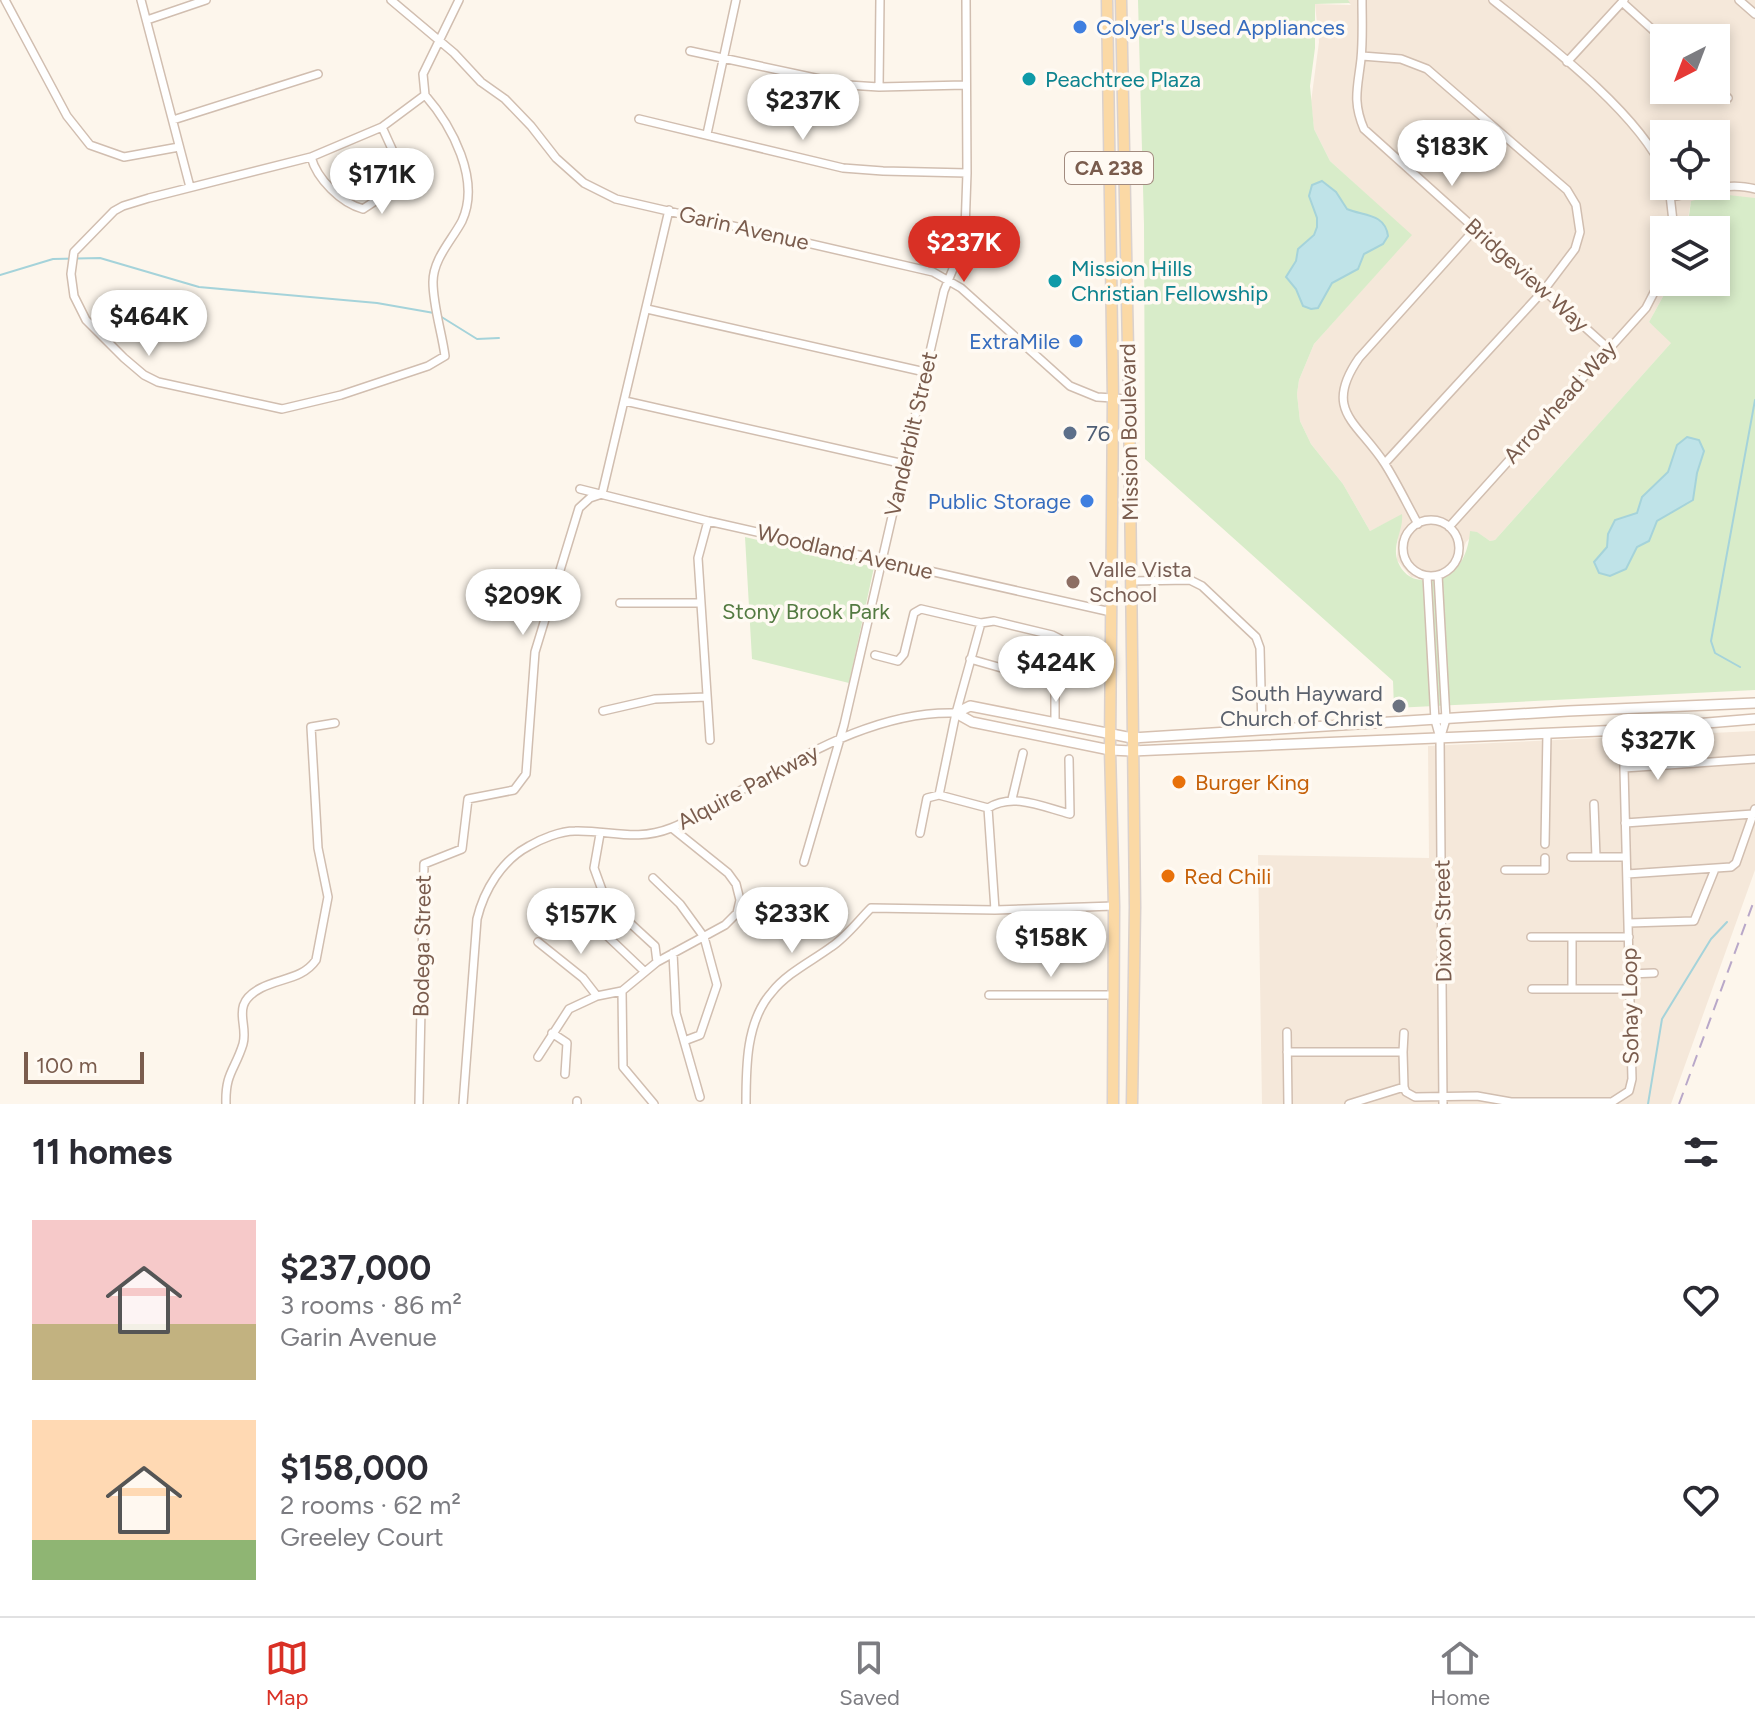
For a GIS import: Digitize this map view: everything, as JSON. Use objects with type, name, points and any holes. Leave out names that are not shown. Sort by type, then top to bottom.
[{"type":"main road","name":"Mission Boulevard","points":[[1107,0],[1113,399],[1110,734],[1114,906],[1113,1104]]},
{"type":"main road","name":"Mission Boulevard","points":[[1121,0],[1135,907],[1132,1104]]},
{"type":"main road","name":"Alquire Parkway","points":[[956,713],[970,706],[1132,738],[1755,703]]},
{"type":"main road","name":"Alquire Parkway","points":[[956,713],[972,722],[1110,750],[1132,751],[1623,730],[1755,719]]},
{"type":"street","points":[[5,0],[67,116],[90,145],[124,157],[179,147]]},
{"type":"street","points":[[141,0],[190,187]]},
{"type":"street","points":[[147,20],[206,0]]},
{"type":"street","name":"Garin Avenue","points":[[391,0],[454,53],[481,82],[505,99],[556,158],[584,183],[616,199],[933,272],[961,288],[1070,386],[1097,397],[1129,399]]},
{"type":"street","points":[[425,95],[382,127],[311,157],[149,198],[114,211],[74,252],[71,274],[74,296],[86,320],[124,358],[158,382],[282,409],[341,395],[428,366],[445,356],[433,281],[438,262],[462,220],[468,202],[467,174],[436,107],[425,95],[423,74],[459,0]]},
{"type":"street","points":[[707,134],[736,0]]},
{"type":"street","points":[[879,87],[880,0]]},
{"type":"street","name":"Vanderbilt Street","points":[[804,862],[841,737],[925,372],[948,281],[965,230],[966,0]]},
{"type":"street","name":"Bridgeview Way","points":[[1362,0],[1362,56],[1356,96],[1357,112],[1364,129],[1608,348]]},
{"type":"street","points":[[1493,0],[1567,62],[1644,136],[1650,147]]},
{"type":"street","points":[[1739,0],[1755,14]]},
{"type":"street","points":[[1567,62],[1623,1],[1650,27]]},
{"type":"street","points":[[690,51],[848,85],[965,85]]},
{"type":"street","points":[[1362,56],[1401,59],[1427,69],[1567,190],[1576,205],[1580,232],[1575,249],[1544,290],[1385,463]]},
{"type":"street","points":[[173,120],[318,74]]},
{"type":"street","points":[[639,119],[843,168],[967,173]]},
{"type":"street","points":[[311,157],[316,173],[353,206],[363,209],[398,186],[401,169],[382,127]]},
{"type":"street","points":[[1730,187],[1755,189]]},
{"type":"street","points":[[602,494],[669,210]]},
{"type":"street","points":[[1418,524],[1385,463],[1352,422],[1343,405],[1342,390],[1346,377],[1359,358],[1475,229]]},
{"type":"street","name":"Arrowhead Way","points":[[1449,527],[1646,308],[1652,296]]},
{"type":"street","points":[[647,309],[925,372]]},
{"type":"street","points":[[625,401],[904,464]]},
{"type":"street","name":"Woodland Avenue","points":[[580,489],[1111,612]]},
{"type":"street","name":"Bodega Street","points":[[419,1104],[424,864],[462,849],[468,799],[514,790],[526,774],[535,652],[579,508],[590,498],[602,494]]},
{"type":"street","points":[[708,521],[698,558],[710,740]]},
{"type":"street","points":[[1435,521],[1449,527],[1457,537],[1459,554],[1451,568],[1438,575],[1427,576],[1413,569],[1404,555],[1406,536],[1418,524],[1435,521]]},
{"type":"street","points":[[1438,575],[1446,719],[1440,738]]},
{"type":"street","points":[[1427,576],[1435,720],[1440,738]]},
{"type":"street","points":[[1131,581],[1190,580],[1202,586],[1256,637],[1260,648],[1262,730]]},
{"type":"street","points":[[620,603],[700,603]]},
{"type":"street","points":[[875,655],[898,661],[904,654],[914,613],[921,609],[981,623],[994,621],[1052,635],[1060,639],[1055,721]]},
{"type":"street","points":[[939,795],[956,713],[981,623]]},
{"type":"street","points":[[970,659],[1019,673]]},
{"type":"street","points":[[603,711],[655,699],[707,697]]},
{"type":"street","name":"Alquire Parkway","points":[[463,1104],[477,919],[499,871],[512,857],[528,846],[572,831],[632,837],[672,828],[841,737],[915,715],[956,713]]},
{"type":"street","points":[[226,1104],[228,1074],[244,1041],[242,1009],[248,997],[261,988],[301,974],[316,960],[328,897],[318,848],[311,727],[335,723]]},
{"type":"street","name":"Sohay Loop","points":[[1443,1100],[1477,1096],[1511,1102],[1618,1100],[1629,1091],[1632,1082],[1623,730]]},
{"type":"street","points":[[1545,844],[1547,733]]},
{"type":"street","name":"Dixon Street","points":[[1440,738],[1443,1100]]},
{"type":"street","points":[[1012,799],[1023,753]]},
{"type":"street","points":[[920,833],[927,798],[939,795],[988,808],[1001,800],[1012,799],[1070,814],[1069,759]]},
{"type":"street","points":[[1624,768],[1755,759]]},
{"type":"street","points":[[1594,804],[1596,857]]},
{"type":"street","points":[[988,808],[995,910]]},
{"type":"street","points":[[1625,823],[1754,811],[1736,863],[1731,867],[1627,874]]},
{"type":"street","points":[[538,1057],[569,1009],[597,996],[622,991],[657,962],[725,925],[737,913],[740,900],[736,884],[728,873],[672,828]]},
{"type":"street","points":[[600,834],[594,868],[606,901],[655,946],[657,962]]},
{"type":"street","points":[[1571,857],[1626,857]]},
{"type":"street","points":[[1505,870],[1545,870],[1545,858]]},
{"type":"street","points":[[1629,923],[1694,921],[1715,869]]},
{"type":"street","points":[[653,878],[680,904],[704,937],[717,985],[700,1035],[684,1041]]},
{"type":"street","points":[[746,1104],[746,1061],[757,1014],[772,991],[814,957],[833,946],[871,908],[995,910],[1114,906]]},
{"type":"street","points":[[582,912],[644,971]]},
{"type":"street","points":[[1531,937],[1629,937]]},
{"type":"street","points":[[1572,937],[1572,989]]},
{"type":"street","points":[[538,942],[583,978],[597,996]]},
{"type":"street","points":[[673,953],[676,1013],[700,1097]]},
{"type":"street","points":[[1629,974],[1654,973]]},
{"type":"street","points":[[1532,989],[1629,989]]},
{"type":"street","points":[[622,991],[623,1067],[654,1104]]},
{"type":"street","points":[[989,995],[1113,995]]},
{"type":"street","points":[[1287,1032],[1288,1104]]},
{"type":"street","points":[[552,1033],[567,1043],[565,1074]]},
{"type":"street","points":[[1404,1033],[1406,1092],[1415,1097],[1443,1100]]},
{"type":"street","points":[[1287,1052],[1403,1052]]},
{"type":"street","points":[[1349,1104],[1404,1087]]},
{"type":"shaded area","points":[[1346,0],[1755,0],[1755,198],[1730,199],[1730,120],[1650,120],[1650,200],[1712,200],[1691,201],[1688,216],[1650,216],[1650,296],[1663,296],[1649,322],[1672,342],[1495,540],[1490,541],[1476,532],[1466,542],[1456,570],[1436,582],[1411,577],[1397,560],[1402,515],[1370,531],[1343,484],[1311,444],[1300,421],[1299,380],[1314,344],[1411,235],[1330,161],[1314,129],[1311,102],[1319,42],[1315,4],[1351,5]]},
{"type":"shaded area","points":[[1755,731],[1755,870],[1671,1104],[1262,1104],[1258,855],[1429,858],[1428,746]]},
{"type":"green space","points":[[1138,0],[1348,0],[1350,3],[1315,4],[1315,48],[1310,86],[1314,129],[1330,161],[1412,235],[1314,344],[1299,380],[1300,421],[1311,444],[1343,484],[1370,531],[1402,514],[1396,556],[1398,562],[1413,578],[1432,581],[1450,574],[1462,561],[1470,531],[1490,541],[1495,540],[1671,343],[1649,322],[1663,296],[1730,296],[1730,216],[1689,216],[1691,201],[1730,200],[1730,195],[1755,198],[1755,690],[1394,708],[1393,681],[1145,459],[1144,225]]},
{"type":"green space","name":"Stony Brook Park","points":[[745,537],[874,567],[849,683],[752,659]]},
{"type":"water","points":[[1322,181],[1336,192],[1347,209],[1372,216],[1383,223],[1388,236],[1383,244],[1364,254],[1358,269],[1332,283],[1318,308],[1311,309],[1303,306],[1296,289],[1286,277],[1296,261],[1298,249],[1314,235],[1317,227],[1309,196],[1312,185]]},
{"type":"water","points":[[1687,437],[1699,440],[1704,451],[1693,500],[1657,521],[1649,541],[1637,547],[1626,569],[1610,576],[1599,573],[1594,562],[1607,547],[1608,534],[1615,520],[1637,513],[1642,497],[1668,472],[1677,445]]},
{"type":"waterway","points":[[0,275],[53,259],[100,258],[199,287],[377,303],[434,313]]},
{"type":"waterway","points":[[440,316],[477,339],[499,338]]},
{"type":"waterway","points":[[1740,667],[1715,653],[1711,641],[1755,400]]},
{"type":"waterway","points":[[1648,1104],[1662,1019],[1711,939],[1727,922]]},
{"type":"railway","points":[[1679,1104],[1755,898]]},
{"type":"place","name":"Colyer's Used Appliances","points":[[1080,27]]},
{"type":"place","name":"Peachtree Plaza","points":[[1029,79]]},
{"type":"place","name":"Mission Hills Christian Fellowship","points":[[1055,281]]},
{"type":"place","name":"ExtraMile","points":[[1076,341]]},
{"type":"place","name":"76","points":[[1070,433]]},
{"type":"place","name":"Public Storage","points":[[1087,501]]},
{"type":"place","name":"Valle Vista School","points":[[1073,582]]},
{"type":"place","name":"South Hayward Church of Christ","points":[[1399,706]]},
{"type":"place","name":"Burger King","points":[[1179,782]]},
{"type":"place","name":"Red Chili","points":[[1168,876]]}]
